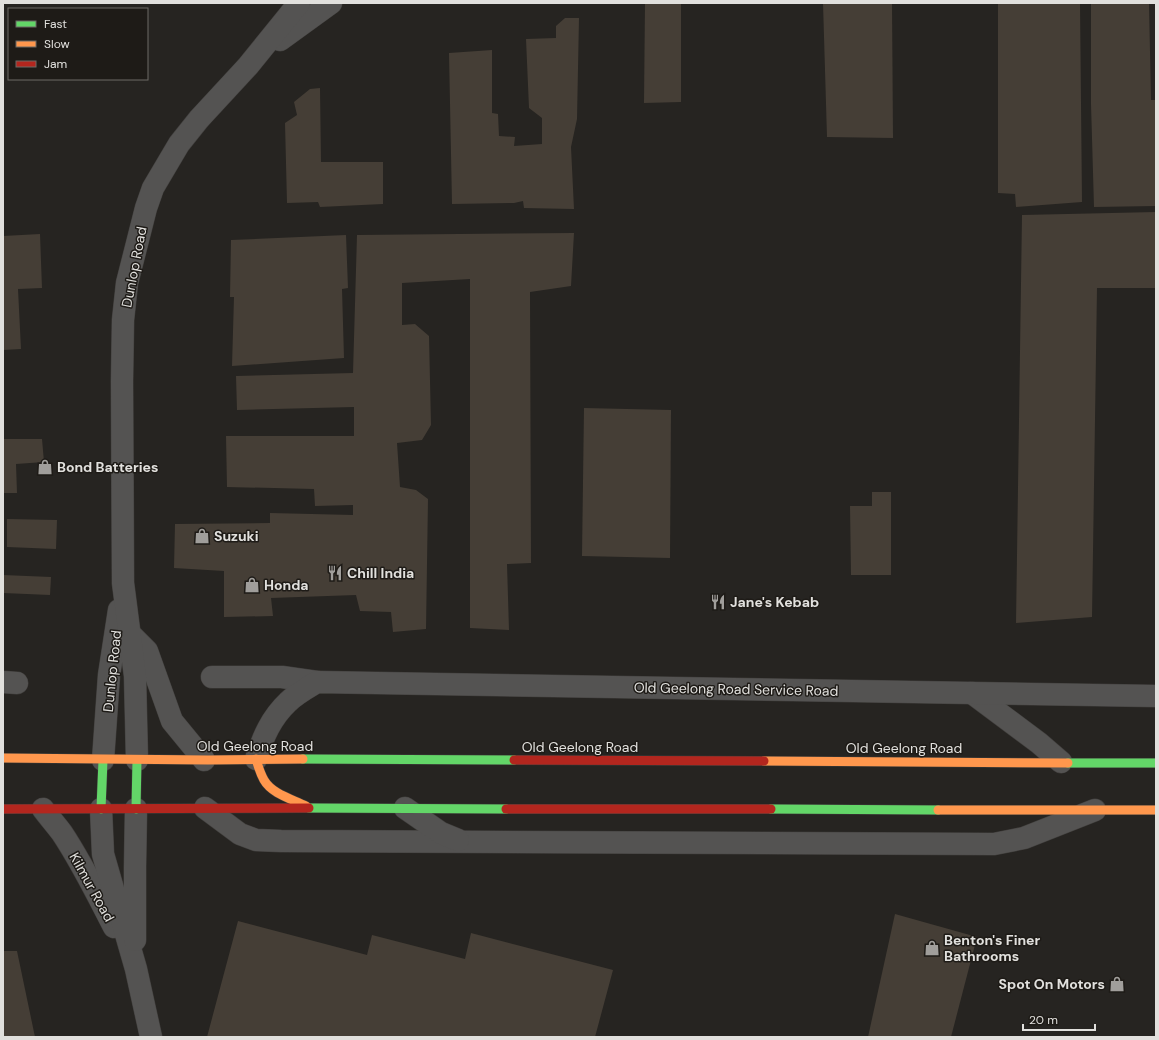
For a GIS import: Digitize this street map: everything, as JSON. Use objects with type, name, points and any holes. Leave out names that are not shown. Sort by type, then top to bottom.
[{"type":"main road","name":"Old Geelong Road","points":[[3,758],[103,760],[256,759],[1156,763]]},
{"type":"main road","points":[[256,759],[260,773],[267,785],[286,797],[311,808]]},
{"type":"main road","points":[[101,809],[103,760]]},
{"type":"main road","points":[[136,809],[137,760]]},
{"type":"main road","points":[[3,809],[404,808],[1156,810]]},
{"type":"street","name":"Dunlop Road","points":[[137,760],[135,676],[123,583],[122,381],[123,320],[127,283],[146,208],[153,188],[179,144],[199,119],[248,66],[299,3]]},
{"type":"street","points":[[248,66],[280,40],[331,3]]},
{"type":"street","name":"Dunlop Road","points":[[103,760],[109,675],[123,583]]},
{"type":"street","points":[[129,633],[147,650],[172,721],[204,760]]},
{"type":"street","name":"Old Geelong Road Service Road","points":[[212,677],[282,677],[317,682],[1156,696]]},
{"type":"street","points":[[256,759],[263,738],[273,719],[288,701],[317,682]]},
{"type":"street","points":[[972,693],[1039,743],[1061,762]]},
{"type":"street","points":[[205,808],[240,834],[256,840],[994,844],[1024,838],[1096,810]]},
{"type":"street","points":[[404,808],[441,832],[462,842]]},
{"type":"street","name":"Kilmur Road","points":[[43,809],[62,833],[93,886],[136,969]]},
{"type":"street","name":"Kilmur Road","points":[[101,809],[103,854],[136,969],[151,1037]]},
{"type":"street","name":"Kilmur Road","points":[[136,809],[136,969]]},
{"type":"building","points":[[645,3],[681,3],[681,102],[644,103]]},
{"type":"building","points":[[823,3],[892,3],[893,138],[827,137]]},
{"type":"building","points":[[998,3],[1080,3],[1082,202],[1016,207],[1015,194],[998,193]]},
{"type":"building","points":[[1091,3],[1149,3],[1151,100],[1156,100],[1156,206],[1094,207],[1091,104]]},
{"type":"building","points":[[565,18],[579,18],[577,119],[571,147],[574,209],[524,208],[523,201],[514,203],[452,204],[449,53],[492,50],[492,113],[498,114],[499,136],[515,137],[514,146],[542,144],[542,118],[529,108],[526,39],[556,38],[556,26]]},
{"type":"building","points":[[320,88],[321,162],[383,162],[383,204],[320,207],[318,202],[287,203],[285,123],[297,115],[294,102],[310,89]]},
{"type":"building","points":[[1156,212],[1156,288],[1097,288],[1092,617],[1016,623],[1022,215]]},
{"type":"building","points":[[574,233],[571,286],[530,292],[531,563],[507,564],[509,630],[470,628],[470,279],[402,283],[402,325],[415,324],[429,336],[431,425],[422,440],[397,443],[400,487],[416,490],[428,499],[426,629],[393,632],[391,612],[360,611],[356,595],[271,598],[273,616],[224,617],[224,571],[174,568],[175,524],[270,523],[270,513],[353,515],[353,505],[315,506],[314,489],[227,487],[226,436],[354,436],[354,407],[237,410],[236,376],[353,373],[357,235]]},
{"type":"building","points":[[40,234],[42,288],[18,289],[21,349],[3,350],[3,236]]},
{"type":"building","points":[[346,235],[348,288],[342,289],[344,358],[232,366],[234,297],[230,297],[231,240]]},
{"type":"building","points":[[584,408],[671,410],[670,558],[582,556]]},
{"type":"building","points":[[3,439],[42,439],[44,462],[16,464],[17,493],[3,493]]},
{"type":"building","points":[[872,492],[891,492],[891,575],[851,575],[850,506],[872,506]]},
{"type":"building","points":[[7,519],[57,520],[56,549],[7,547]]},
{"type":"building","points":[[3,575],[51,577],[50,595],[3,593]]},
{"type":"building","points":[[895,914],[977,937],[951,1037],[868,1037]]},
{"type":"building","points":[[238,921],[367,955],[372,935],[465,959],[471,933],[613,970],[595,1037],[207,1037]]},
{"type":"building","points":[[3,951],[17,951],[35,1037],[3,1037]]},
{"type":"traffic: fast","points":[[303,759],[514,760]]},
{"type":"traffic: fast","points":[[101,809],[103,760]]},
{"type":"traffic: fast","points":[[136,809],[137,760]]},
{"type":"traffic: fast","points":[[1068,763],[1156,763]]},
{"type":"traffic: fast","points":[[309,808],[506,809]]},
{"type":"traffic: fast","points":[[771,809],[938,810]]},
{"type":"traffic: slow","points":[[3,758],[208,760],[303,759]]},
{"type":"traffic: slow","points":[[256,759],[261,775],[272,789],[277,793],[306,806]]},
{"type":"traffic: slow","points":[[764,761],[1068,763]]},
{"type":"traffic: slow","points":[[938,810],[1156,810]]},
{"type":"traffic: jam","points":[[514,760],[764,761]]},
{"type":"traffic: jam","points":[[3,809],[309,808]]},
{"type":"traffic: jam","points":[[506,809],[771,809]]},
{"type":"place","name":"Bond Batteries","points":[[45,467]]},
{"type":"place","name":"Suzuki","points":[[202,536]]},
{"type":"place","name":"Chill India","points":[[335,573]]},
{"type":"place","name":"Honda","points":[[252,585]]},
{"type":"place","name":"Jane's Kebab","points":[[718,602]]},
{"type":"place","name":"Benton's Finer Bathrooms","points":[[932,948]]},
{"type":"place","name":"Spot On Motors","points":[[1117,984]]}]
